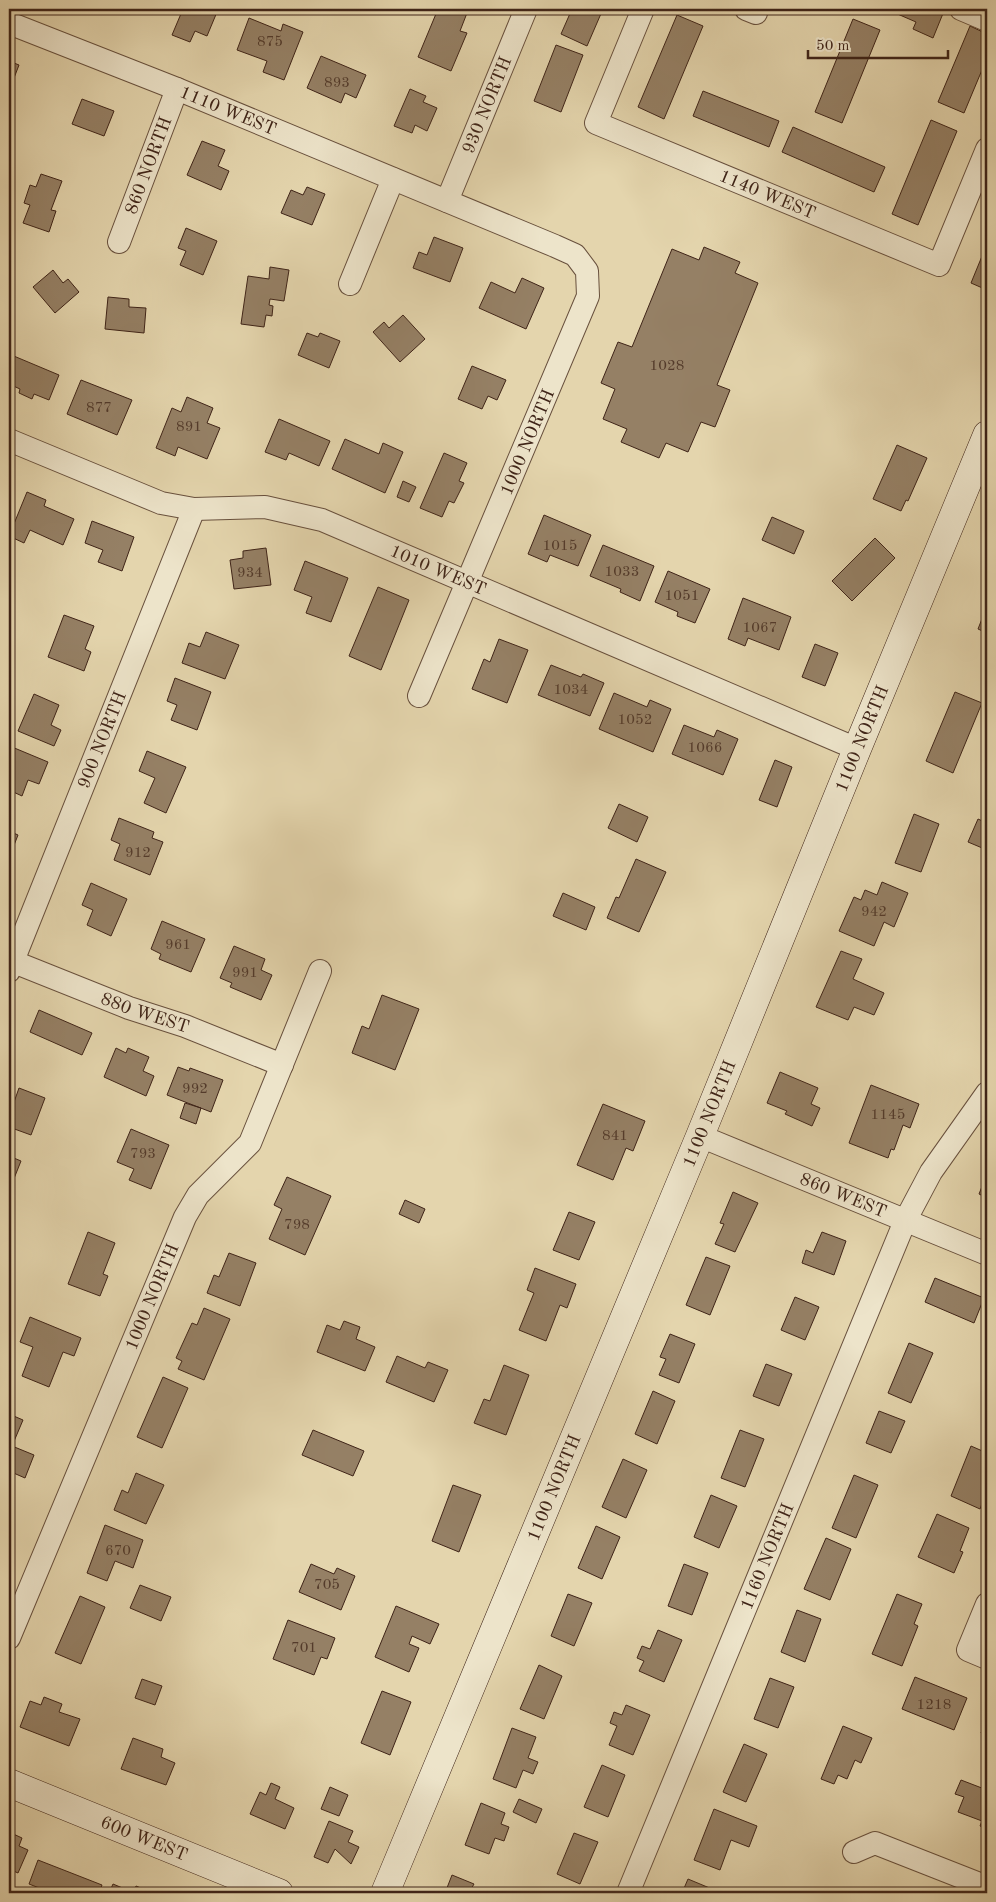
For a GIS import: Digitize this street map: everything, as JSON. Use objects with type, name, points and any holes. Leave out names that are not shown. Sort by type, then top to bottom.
[{"type":"main road","name":"1100 NORTH","points":[[385,1893],[700,1136],[987,435]]},
{"type":"main road","name":"600 WEST","points":[[9,1783],[279,1893]]},
{"type":"street","name":"930 NORTH","points":[[447,201],[526,9]]},
{"type":"street","name":"1140 WEST","points":[[643,9],[596,123],[939,265],[987,149]]},
{"type":"street","points":[[961,9],[987,20]]},
{"type":"street","name":"1110 WEST","points":[[9,23],[177,89],[447,201]]},
{"type":"street","name":"860 NORTH","points":[[119,242],[177,89]]},
{"type":"street","points":[[350,284],[393,179]]},
{"type":"street","name":"1000 NORTH","points":[[419,696],[588,296],[587,271],[574,255],[447,201]]},
{"type":"street","name":"1010 WEST","points":[[9,440],[160,503],[194,509],[265,507],[322,520],[857,749]]},
{"type":"street","name":"900 NORTH","points":[[10,964],[194,509]]},
{"type":"street","name":"880 WEST","points":[[10,964],[129,1008],[185,1026],[282,1066]]},
{"type":"street","name":"1000 NORTH","points":[[9,1638],[185,1217],[198,1195],[250,1143],[320,970]]},
{"type":"street","name":"1160 NORTH","points":[[628,1893],[906,1220],[931,1172],[987,1093]]},
{"type":"street","name":"860 WEST","points":[[700,1136],[987,1254]]},
{"type":"street","points":[[978,1654],[987,1604]]},
{"type":"street","points":[[854,1852],[876,1843],[987,1887]]},
{"type":"building","points":[[126,9],[139,9],[137,13]]},
{"type":"building","points":[[183,9],[209,9],[217,12],[207,36],[195,31],[190,42],[172,35]]},
{"type":"building","points":[[438,9],[456,9],[467,13],[460,31],[467,33],[451,71],[418,57]]},
{"type":"building","points":[[572,9],[603,9],[587,46],[561,34]]},
{"type":"building","points":[[886,9],[940,9],[944,11],[933,38],[913,29],[916,22]]},
{"type":"building","points":[[677,15],[703,26],[664,119],[638,107]]},
{"type":"building","points":[[249,18],[281,31],[283,24],[303,32],[284,80],[263,72],[267,61],[237,50]]},
{"type":"building","points":[[853,19],[880,30],[842,123],[815,112]]},
{"type":"building","points":[[970,26],[987,34],[987,58],[964,113],[938,102]]},
{"type":"building","points":[[556,45],[583,55],[561,112],[534,101]]},
{"type":"building","points":[[321,56],[366,75],[356,98],[345,93],[341,103],[307,88]]},
{"type":"building","points":[[9,61],[19,65],[9,91]]},
{"type":"building","points":[[410,89],[426,96],[423,102],[437,108],[427,131],[415,125],[412,133],[394,126]]},
{"type":"building","points":[[703,91],[779,121],[769,147],[693,116]]},
{"type":"building","points":[[82,99],[114,111],[104,136],[72,124]]},
{"type":"building","points":[[931,120],[957,131],[918,225],[892,214]]},
{"type":"building","points":[[793,127],[885,167],[874,192],[782,152]]},
{"type":"building","points":[[202,141],[225,150],[218,166],[229,171],[221,190],[187,175]]},
{"type":"building","points":[[41,174],[62,181],[51,210],[56,211],[49,232],[23,223],[30,205],[24,203],[30,185],[36,187]]},
{"type":"building","points":[[307,187],[325,194],[312,225],[281,213],[291,190],[303,195]]},
{"type":"building","points":[[186,228],[217,241],[203,275],[180,265],[186,251],[178,248]]},
{"type":"building","points":[[434,237],[463,248],[450,282],[413,268],[419,252],[427,255]]},
{"type":"building","points":[[987,244],[987,290],[971,283]]},
{"type":"building","points":[[704,247],[740,262],[735,273],[758,283],[717,385],[730,390],[715,427],[701,422],[688,452],[666,443],[659,458],[621,442],[627,429],[603,419],[615,389],[601,383],[618,342],[632,347],[672,249],[699,260]]},
{"type":"building","points":[[270,267],[289,270],[284,301],[270,299],[269,305],[273,306],[272,316],[266,315],[264,327],[241,324],[248,276],[269,279]]},
{"type":"building","points":[[53,270],[63,283],[68,279],[79,292],[55,313],[33,287]]},
{"type":"building","points":[[522,278],[544,288],[526,329],[479,308],[491,282],[515,293]]},
{"type":"building","points":[[108,297],[129,299],[129,307],[146,308],[144,333],[105,329]]},
{"type":"building","points":[[403,315],[425,339],[400,362],[373,332],[384,322],[389,328]]},
{"type":"building","points":[[307,333],[318,337],[320,333],[340,341],[329,368],[298,355]]},
{"type":"building","points":[[9,354],[59,375],[49,400],[34,394],[32,399],[19,393],[20,389],[9,384]]},
{"type":"building","points":[[472,366],[506,380],[497,400],[488,396],[482,409],[458,399]]},
{"type":"building","points":[[81,380],[132,400],[117,435],[67,414]]},
{"type":"building","points":[[187,397],[213,408],[207,423],[220,428],[207,459],[178,447],[175,456],[156,448],[172,408],[181,412]]},
{"type":"building","points":[[279,419],[330,441],[319,466],[289,453],[286,460],[265,452]]},
{"type":"building","points":[[345,439],[379,454],[383,443],[403,452],[385,493],[332,469]]},
{"type":"building","points":[[897,445],[927,458],[908,501],[906,500],[901,511],[873,499]]},
{"type":"building","points":[[444,453],[467,463],[459,481],[464,483],[454,503],[449,501],[442,517],[420,508]]},
{"type":"building","points":[[403,481],[416,487],[409,502],[397,497]]},
{"type":"building","points":[[27,492],[46,500],[44,506],[74,519],[63,545],[30,530],[24,543],[9,536]]},
{"type":"building","points":[[544,515],[591,535],[578,566],[550,555],[547,562],[528,554]]},
{"type":"building","points":[[772,517],[804,531],[794,554],[762,540]]},
{"type":"building","points":[[92,521],[134,537],[122,571],[98,562],[103,550],[85,543]]},
{"type":"building","points":[[875,538],[895,558],[852,601],[832,581]]},
{"type":"building","points":[[603,545],[654,566],[640,601],[620,592],[621,589],[590,576]]},
{"type":"building","points":[[266,548],[271,585],[234,589],[230,560],[243,558],[243,551]]},
{"type":"building","points":[[305,561],[348,578],[331,622],[306,613],[312,597],[294,590]]},
{"type":"building","points":[[668,571],[710,589],[695,623],[677,616],[678,612],[655,602]]},
{"type":"building","points":[[378,587],[409,600],[381,670],[349,656]]},
{"type":"building","points":[[743,598],[791,617],[779,650],[748,638],[745,646],[728,639]]},
{"type":"building","points":[[987,606],[987,633],[978,629]]},
{"type":"building","points":[[64,615],[94,626],[85,649],[91,652],[84,671],[48,657]]},
{"type":"building","points":[[206,632],[239,645],[225,679],[182,663],[189,643],[200,647]]},
{"type":"building","points":[[499,639],[528,650],[507,703],[472,689],[484,659],[490,662]]},
{"type":"building","points":[[815,644],[838,653],[825,686],[802,677]]},
{"type":"building","points":[[551,665],[581,677],[583,674],[604,683],[590,716],[538,695]]},
{"type":"building","points":[[175,678],[211,692],[197,730],[171,720],[177,705],[167,701]]},
{"type":"building","points":[[955,692],[982,703],[953,773],[926,761]]},
{"type":"building","points":[[614,693],[647,707],[650,700],[671,709],[653,752],[599,729]]},
{"type":"building","points":[[34,694],[59,705],[51,725],[61,730],[54,746],[18,731]]},
{"type":"building","points":[[684,725],[714,737],[717,730],[738,739],[723,775],[672,754]]},
{"type":"building","points":[[12,747],[48,762],[39,784],[28,780],[22,796],[9,790],[9,755]]},
{"type":"building","points":[[147,751],[186,767],[166,813],[144,803],[155,778],[139,771]]},
{"type":"building","points":[[775,760],[792,767],[777,807],[759,800]]},
{"type":"building","points":[[619,804],[648,817],[637,842],[608,828]]},
{"type":"building","points":[[914,814],[939,824],[921,872],[895,863]]},
{"type":"building","points":[[119,818],[154,832],[152,838],[163,842],[150,875],[114,860],[120,844],[111,840]]},
{"type":"building","points":[[978,819],[987,823],[987,850],[968,842]]},
{"type":"building","points":[[9,831],[18,835],[9,858]]},
{"type":"building","points":[[636,859],[666,872],[639,932],[607,918],[616,897],[619,898]]},
{"type":"building","points":[[882,882],[908,893],[894,927],[884,922],[874,946],[839,931],[854,897],[861,900],[865,890],[877,895]]},
{"type":"building","points":[[91,883],[127,899],[111,936],[87,925],[93,910],[82,905]]},
{"type":"building","points":[[563,893],[595,907],[586,930],[553,916]]},
{"type":"building","points":[[162,921],[205,939],[191,972],[159,959],[161,954],[151,949]]},
{"type":"building","points":[[234,946],[265,959],[261,970],[272,975],[261,1000],[230,987],[232,983],[220,978]]},
{"type":"building","points":[[841,951],[862,959],[853,979],[884,993],[874,1015],[854,1007],[848,1020],[816,1007]]},
{"type":"building","points":[[382,995],[419,1009],[395,1070],[352,1053],[362,1026],[369,1029]]},
{"type":"building","points":[[39,1010],[92,1033],[82,1055],[30,1032]]},
{"type":"building","points":[[116,1048],[126,1053],[128,1048],[149,1057],[143,1071],[154,1076],[146,1096],[104,1077]]},
{"type":"building","points":[[178,1067],[189,1071],[190,1068],[223,1080],[211,1112],[167,1095]]},
{"type":"building","points":[[780,1072],[818,1088],[811,1104],[820,1108],[812,1126],[785,1114],[787,1111],[767,1103]]},
{"type":"building","points":[[871,1085],[919,1104],[910,1128],[903,1125],[894,1150],[891,1149],[888,1158],[849,1143]]},
{"type":"building","points":[[19,1088],[45,1098],[31,1135],[9,1127],[9,1104],[13,1105]]},
{"type":"building","points":[[185,1103],[201,1108],[196,1124],[180,1118]]},
{"type":"building","points":[[603,1104],[645,1121],[633,1151],[626,1148],[613,1180],[577,1165]]},
{"type":"building","points":[[131,1129],[169,1145],[151,1189],[129,1180],[134,1169],[117,1162]]},
{"type":"building","points":[[9,1156],[21,1161],[9,1191]]},
{"type":"building","points":[[987,1174],[987,1198],[979,1194]]},
{"type":"building","points":[[287,1177],[331,1196],[305,1255],[269,1239],[282,1209],[274,1205]]},
{"type":"building","points":[[733,1192],[758,1203],[735,1252],[715,1244],[724,1224],[720,1223]]},
{"type":"building","points":[[405,1200],[425,1209],[419,1223],[399,1214]]},
{"type":"building","points":[[569,1212],[595,1222],[579,1260],[553,1250]]},
{"type":"building","points":[[88,1232],[115,1243],[103,1274],[108,1276],[100,1296],[68,1284]]},
{"type":"building","points":[[822,1232],[846,1241],[834,1275],[802,1263],[806,1250],[813,1253]]},
{"type":"building","points":[[229,1253],[256,1263],[240,1306],[207,1293],[214,1275],[219,1277]]},
{"type":"building","points":[[706,1257],[730,1266],[710,1315],[686,1305]]},
{"type":"building","points":[[535,1268],[576,1284],[567,1308],[560,1305],[546,1341],[519,1330],[534,1293],[527,1290]]},
{"type":"building","points":[[935,1278],[984,1298],[974,1323],[925,1302]]},
{"type":"building","points":[[795,1297],[819,1307],[805,1340],[781,1330]]},
{"type":"building","points":[[204,1308],[230,1319],[204,1380],[178,1369],[182,1361],[176,1358],[192,1323],[197,1325]]},
{"type":"building","points":[[30,1317],[81,1338],[74,1356],[63,1352],[49,1387],[22,1376],[33,1347],[20,1342]]},
{"type":"building","points":[[344,1321],[360,1327],[356,1339],[375,1347],[365,1371],[317,1352],[327,1325],[340,1330]]},
{"type":"building","points":[[670,1334],[695,1344],[679,1383],[659,1375],[666,1359],[660,1357]]},
{"type":"building","points":[[909,1343],[933,1353],[911,1403],[888,1393]]},
{"type":"building","points":[[397,1356],[425,1368],[428,1362],[448,1370],[434,1402],[386,1382]]},
{"type":"building","points":[[766,1364],[792,1374],[779,1406],[753,1396]]},
{"type":"building","points":[[504,1365],[529,1375],[506,1435],[474,1423],[484,1399],[490,1401]]},
{"type":"building","points":[[163,1377],[188,1388],[162,1448],[137,1437]]},
{"type":"building","points":[[653,1391],[675,1401],[657,1444],[635,1434]]},
{"type":"building","points":[[879,1411],[905,1421],[891,1453],[866,1443]]},
{"type":"building","points":[[9,1414],[23,1420],[12,1446],[34,1455],[25,1478],[9,1471]]},
{"type":"building","points":[[313,1430],[364,1451],[353,1476],[302,1455]]},
{"type":"building","points":[[740,1430],[764,1439],[745,1487],[721,1478]]},
{"type":"building","points":[[971,1446],[987,1453],[987,1490],[980,1509],[951,1496]]},
{"type":"building","points":[[623,1459],[647,1470],[626,1518],[602,1507]]},
{"type":"building","points":[[136,1473],[164,1485],[146,1524],[114,1510],[122,1490],[128,1493]]},
{"type":"building","points":[[854,1475],[878,1485],[856,1538],[832,1528]]},
{"type":"building","points":[[453,1485],[481,1495],[459,1552],[432,1541]]},
{"type":"building","points":[[711,1495],[737,1506],[719,1548],[694,1537]]},
{"type":"building","points":[[937,1514],[969,1528],[960,1551],[963,1552],[954,1573],[918,1557]]},
{"type":"building","points":[[105,1525],[143,1540],[133,1568],[115,1561],[107,1581],[87,1573]]},
{"type":"building","points":[[596,1526],[620,1537],[602,1579],[578,1568]]},
{"type":"building","points":[[826,1538],[851,1549],[830,1600],[804,1589]]},
{"type":"building","points":[[311,1564],[334,1574],[337,1568],[355,1576],[341,1610],[299,1592]]},
{"type":"building","points":[[684,1564],[708,1573],[692,1615],[668,1606]]},
{"type":"building","points":[[140,1585],[171,1597],[161,1621],[130,1608]]},
{"type":"building","points":[[568,1594],[592,1603],[574,1646],[551,1636]]},
{"type":"building","points":[[897,1594],[922,1604],[914,1624],[918,1626],[902,1666],[872,1654]]},
{"type":"building","points":[[80,1596],[105,1607],[81,1664],[55,1653]]},
{"type":"building","points":[[396,1606],[439,1624],[430,1644],[412,1636],[409,1644],[419,1648],[409,1672],[375,1657]]},
{"type":"building","points":[[797,1610],[821,1619],[805,1662],[781,1652]]},
{"type":"building","points":[[288,1620],[335,1638],[327,1659],[321,1657],[314,1675],[273,1659]]},
{"type":"building","points":[[658,1630],[682,1640],[664,1682],[639,1671],[644,1661],[637,1658],[642,1646],[650,1649]]},
{"type":"building","points":[[539,1665],[562,1676],[544,1719],[520,1709]]},
{"type":"building","points":[[915,1677],[967,1698],[954,1730],[902,1709]]},
{"type":"building","points":[[770,1678],[794,1687],[778,1728],[754,1719]]},
{"type":"building","points":[[142,1679],[162,1686],[155,1705],[135,1698]]},
{"type":"building","points":[[382,1691],[411,1702],[390,1755],[361,1743]]},
{"type":"building","points":[[44,1697],[62,1704],[59,1712],[80,1719],[69,1746],[20,1727],[30,1701],[41,1705]]},
{"type":"building","points":[[626,1705],[650,1715],[633,1755],[609,1745],[617,1726],[610,1723],[614,1712],[622,1715]]},
{"type":"building","points":[[987,1720],[987,1736],[981,1733]]},
{"type":"building","points":[[843,1726],[872,1738],[861,1763],[855,1760],[847,1779],[838,1775],[834,1784],[821,1779]]},
{"type":"building","points":[[512,1728],[536,1737],[528,1758],[538,1762],[533,1774],[523,1770],[516,1788],[493,1779]]},
{"type":"building","points":[[133,1738],[163,1749],[161,1757],[175,1763],[166,1785],[121,1769]]},
{"type":"building","points":[[744,1744],[767,1754],[746,1802],[723,1792]]},
{"type":"building","points":[[602,1765],[625,1775],[608,1817],[584,1807]]},
{"type":"building","points":[[961,1780],[987,1790],[987,1829],[980,1826],[982,1821],[958,1812],[964,1797],[955,1794]]},
{"type":"building","points":[[271,1783],[280,1787],[275,1799],[294,1808],[285,1829],[250,1814],[260,1792],[266,1795]]},
{"type":"building","points":[[330,1787],[348,1795],[339,1816],[321,1809]]},
{"type":"building","points":[[519,1799],[542,1809],[536,1823],[513,1812]]},
{"type":"building","points":[[481,1803],[505,1813],[501,1824],[509,1827],[504,1841],[495,1838],[489,1854],[465,1845]]},
{"type":"building","points":[[714,1809],[757,1826],[749,1847],[731,1840],[720,1870],[694,1860]]},
{"type":"building","points":[[329,1821],[353,1831],[348,1842],[359,1847],[351,1864],[335,1849],[328,1863],[314,1857]]},
{"type":"building","points":[[9,1832],[22,1838],[19,1846],[28,1850],[18,1873],[9,1869]]},
{"type":"building","points":[[574,1833],[598,1842],[580,1884],[557,1874]]},
{"type":"building","points":[[38,1860],[102,1885],[99,1893],[52,1893],[29,1884]]},
{"type":"building","points":[[452,1875],[474,1884],[470,1891],[474,1893],[445,1893]]},
{"type":"building","points":[[688,1879],[712,1889],[710,1893],[682,1893]]},
{"type":"building","points":[[113,1884],[132,1892],[132,1893],[109,1893]]},
{"type":"building","points":[[136,1886],[153,1893],[133,1893]]}]
